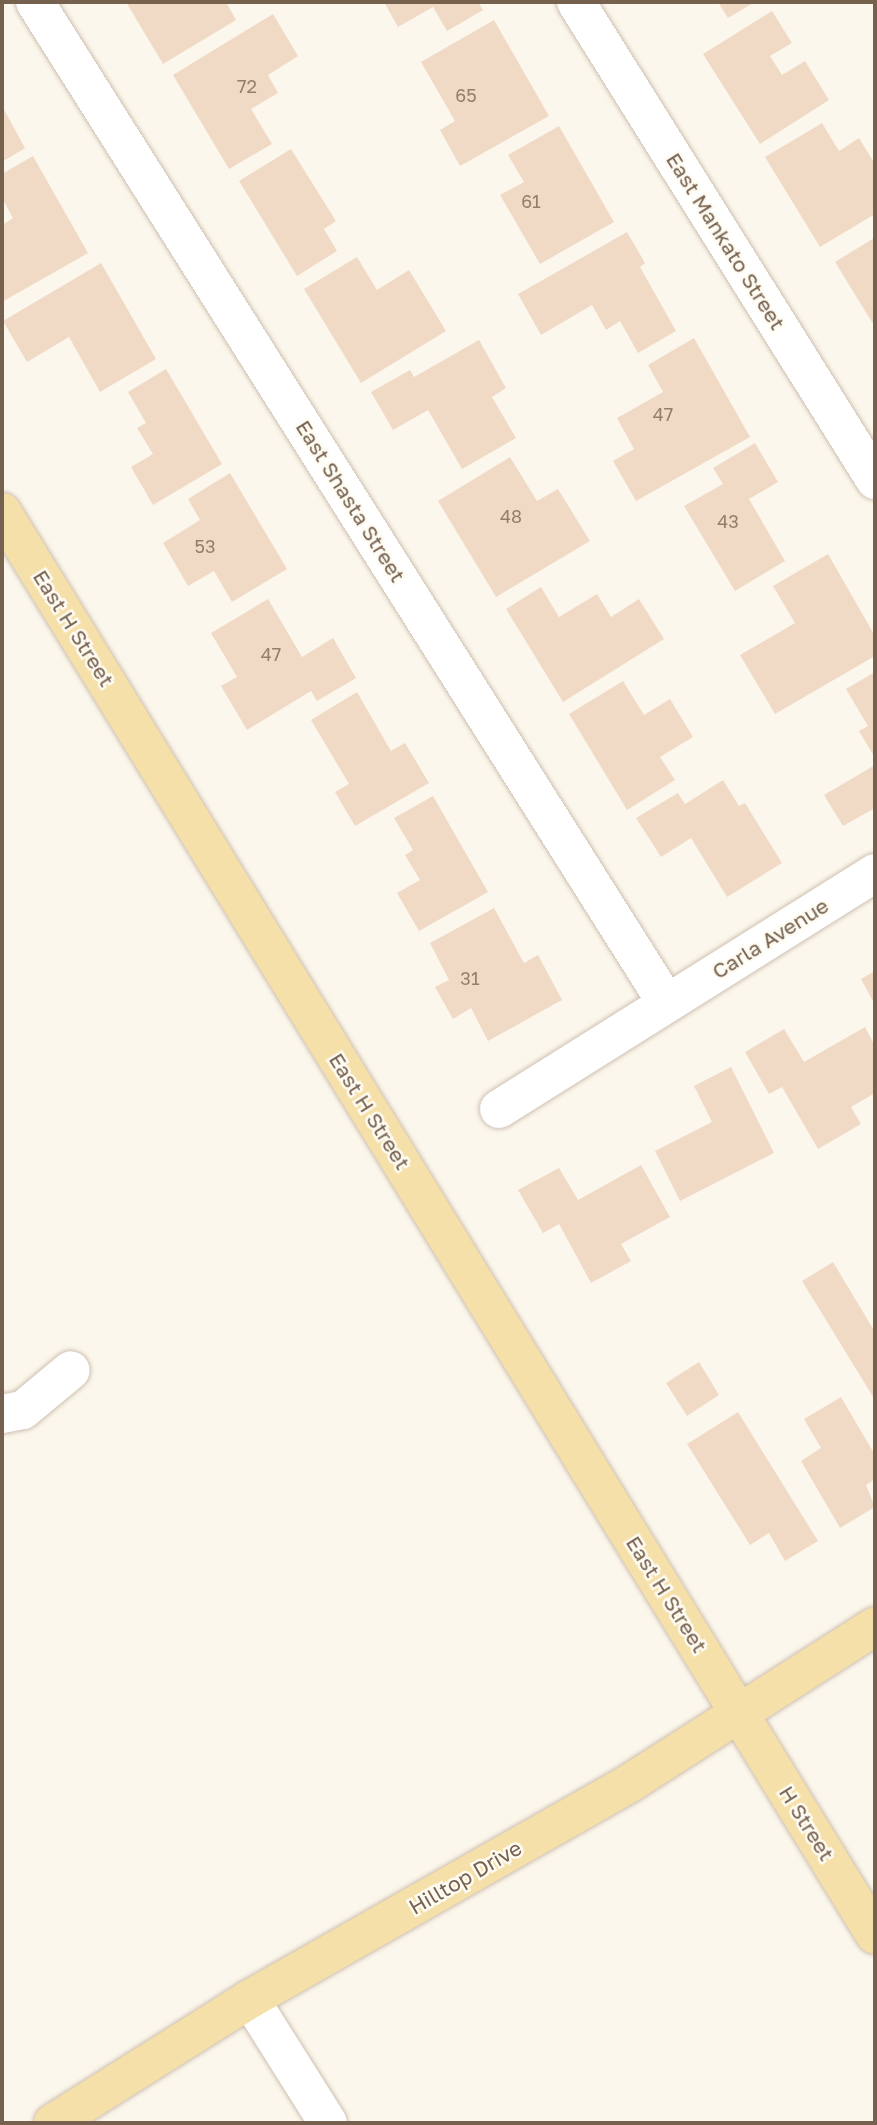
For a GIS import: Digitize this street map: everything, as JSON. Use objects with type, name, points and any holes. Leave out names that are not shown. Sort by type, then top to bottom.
[{"type":"main road","name":"East H Street","points":[[2,512],[739,1711]]},
{"type":"main road","name":"Hilltop Drive","points":[[55,2123],[250,1999],[633,1781],[875,1626]]},
{"type":"main road","name":"H Street","points":[[739,1711],[875,1935]]},
{"type":"street","name":"East Shasta Street","points":[[35,2],[666,1002]]},
{"type":"street","name":"East Mankato Street","points":[[576,2],[875,480]]},
{"type":"street","name":"Carla Avenue","points":[[499,1110],[666,1002],[875,873]]},
{"type":"street","points":[[2,1414],[23,1410],[71,1370]]},
{"type":"street","points":[[250,1999],[328,2123]]},
{"type":"building","points":[[126,2],[226,2],[236,20],[163,64]]},
{"type":"building","points":[[384,2],[478,2],[483,10],[447,31],[433,7],[398,27]]},
{"type":"building","points":[[718,2],[755,2],[728,18]]},
{"type":"building","points":[[772,11],[792,43],[770,56],[782,75],[805,61],[829,100],[760,144],[703,54]]},
{"type":"building","points":[[273,14],[298,56],[268,75],[278,93],[251,109],[272,144],[229,169],[173,75]]},
{"type":"building","points":[[494,20],[549,116],[460,166],[440,130],[455,121],[421,62]]},
{"type":"building","points":[[2,106],[25,148],[2,162]]},
{"type":"building","points":[[822,123],[839,151],[859,138],[875,164],[875,214],[820,247],[765,157]]},
{"type":"building","points":[[559,126],[614,222],[540,264],[500,195],[524,182],[508,155]]},
{"type":"building","points":[[291,149],[336,221],[324,229],[337,251],[297,276],[239,181]]},
{"type":"building","points":[[33,156],[88,253],[2,302],[2,225],[13,218],[2,198],[2,174]]},
{"type":"building","points":[[627,232],[645,263],[640,267],[676,331],[638,353],[620,321],[606,330],[592,305],[541,335],[518,294]]},
{"type":"building","points":[[874,238],[875,240],[875,327],[835,262]]},
{"type":"building","points":[[357,257],[377,290],[409,270],[446,331],[361,383],[304,289]]},
{"type":"building","points":[[101,263],[156,359],[100,392],[69,337],[27,362],[3,321]]},
{"type":"building","points":[[694,338],[750,437],[636,501],[613,461],[634,449],[617,418],[663,392],[648,365]]},
{"type":"building","points":[[479,340],[506,388],[492,397],[516,438],[462,469],[428,410],[393,430],[371,392],[410,370],[414,377]]},
{"type":"building","points":[[166,369],[222,464],[153,505],[131,467],[153,454],[137,428],[146,423],[128,392]]},
{"type":"building","points":[[755,443],[778,482],[749,499],[785,561],[735,591],[684,506],[723,484],[713,468]]},
{"type":"building","points":[[510,457],[537,501],[558,489],[590,541],[496,597],[438,501]]},
{"type":"building","points":[[230,473],[287,569],[232,602],[214,571],[188,586],[163,543],[200,520],[188,499]]},
{"type":"building","points":[[828,554],[875,636],[875,656],[775,714],[740,655],[795,623],[773,586]]},
{"type":"building","points":[[541,587],[559,617],[597,594],[611,617],[639,599],[664,639],[563,702],[506,609]]},
{"type":"building","points":[[268,599],[302,657],[333,638],[356,678],[317,701],[311,691],[247,730],[221,686],[237,677],[211,633]]},
{"type":"building","points":[[875,672],[875,758],[859,731],[868,726],[846,689]]},
{"type":"building","points":[[623,681],[644,715],[670,699],[693,737],[660,757],[675,780],[627,810],[569,714]]},
{"type":"building","points":[[357,692],[391,751],[405,743],[429,783],[355,826],[335,792],[349,784],[311,720]]},
{"type":"building","points":[[875,765],[875,808],[843,826],[824,795]]},
{"type":"building","points":[[723,780],[739,806],[745,803],[782,863],[727,897],[691,838],[661,857],[636,818],[678,793],[685,804]]},
{"type":"building","points":[[433,796],[488,892],[419,931],[397,893],[420,880],[405,855],[413,850],[394,818]]},
{"type":"building","points":[[494,908],[524,963],[538,955],[562,1000],[488,1041],[471,1008],[453,1019],[435,987],[449,980],[430,943]]},
{"type":"building","points":[[875,971],[875,1005],[861,979]]},
{"type":"building","points":[[865,1027],[875,1046],[875,1093],[851,1107],[861,1124],[818,1149],[782,1087],[769,1094],[745,1052],[784,1029],[804,1062]]},
{"type":"building","points":[[731,1067],[774,1153],[680,1201],[655,1151],[712,1122],[694,1086]]},
{"type":"building","points":[[641,1165],[670,1217],[621,1244],[631,1261],[591,1283],[559,1224],[543,1233],[518,1190],[559,1168],[578,1200]]},
{"type":"building","points":[[833,1262],[875,1332],[875,1400],[802,1281]]},
{"type":"building","points":[[699,1362],[719,1395],[687,1416],[666,1383]]},
{"type":"building","points":[[841,1397],[875,1455],[875,1479],[866,1485],[875,1507],[840,1528],[801,1461],[821,1448],[804,1419]]},
{"type":"building","points":[[738,1412],[818,1541],[785,1561],[769,1533],[750,1545],[687,1444]]}]
